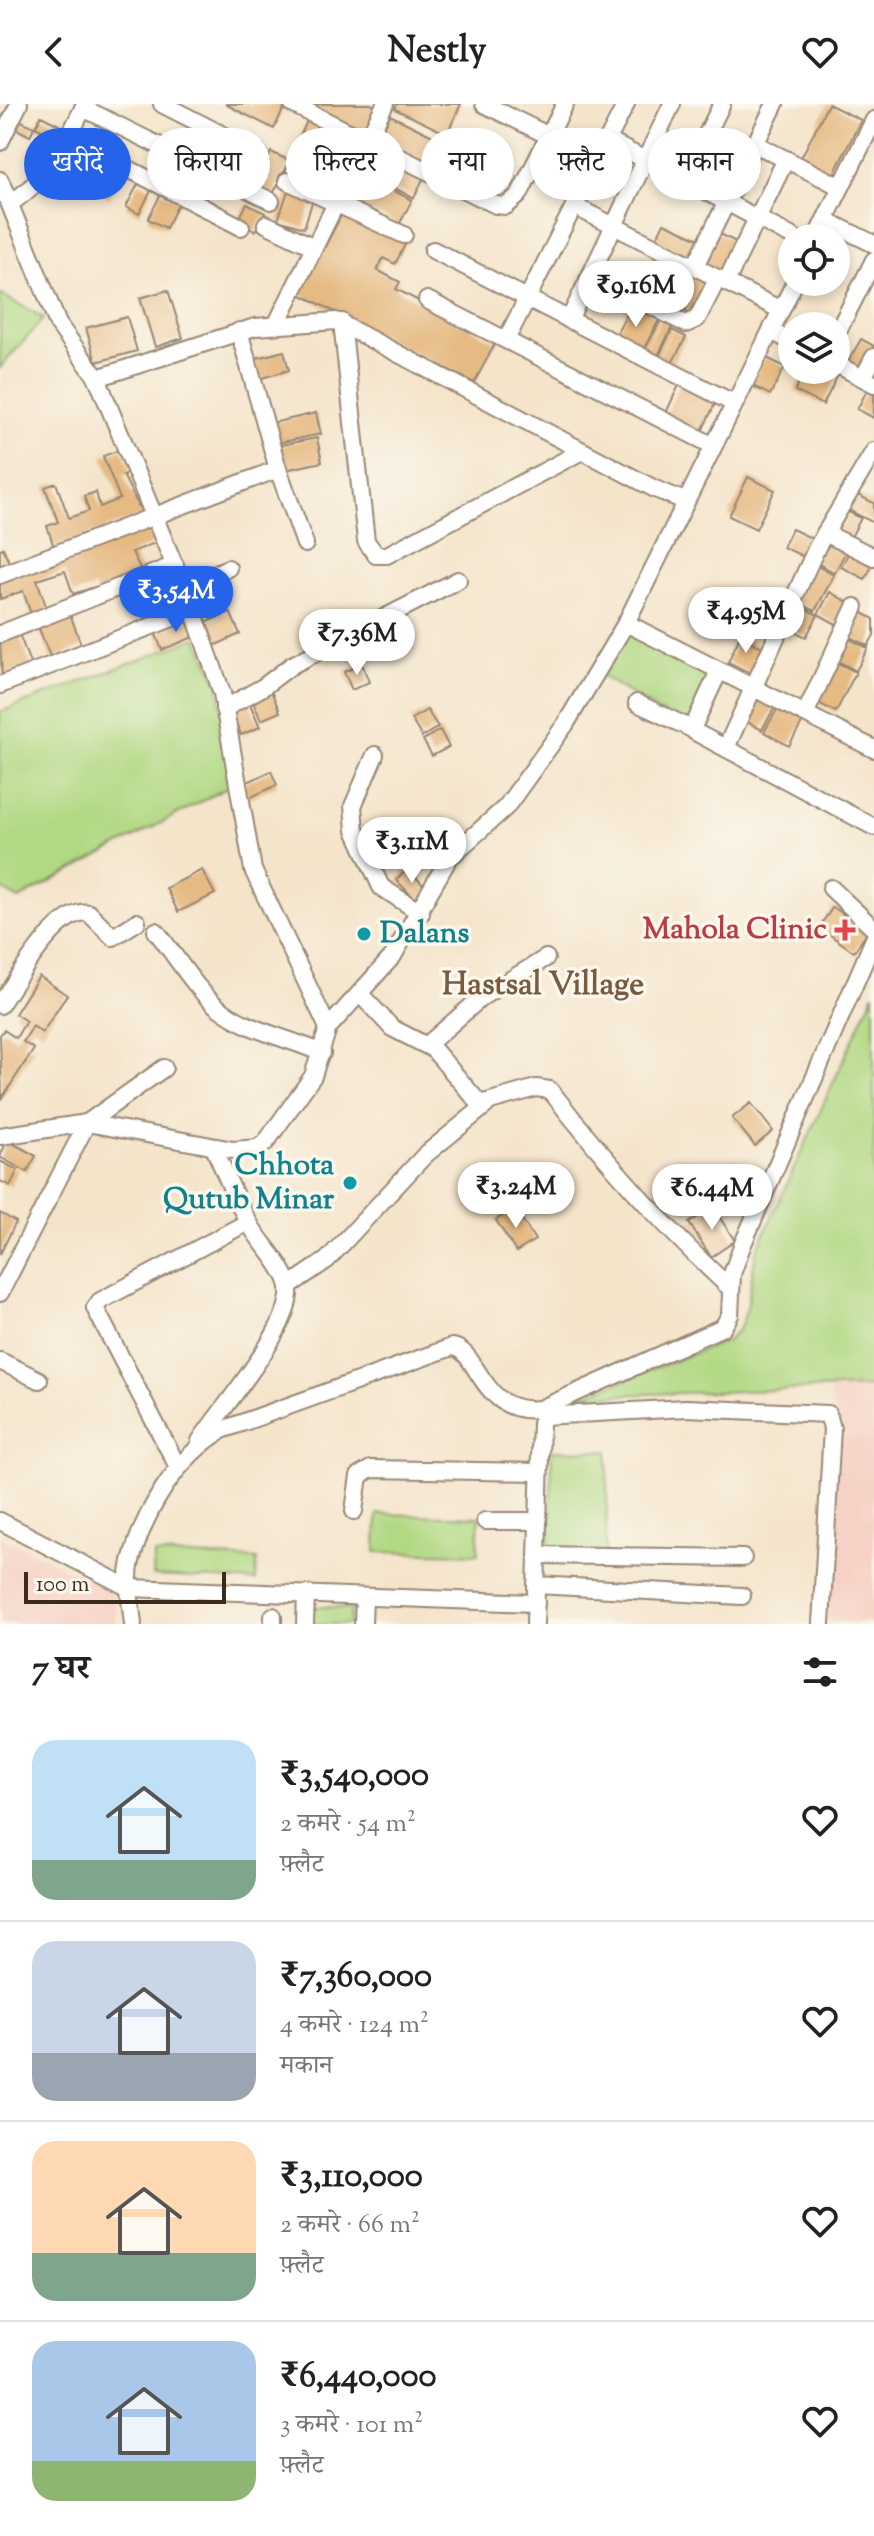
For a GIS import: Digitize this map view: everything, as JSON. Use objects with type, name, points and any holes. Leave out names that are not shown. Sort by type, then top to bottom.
[{"type":"street","points":[[0,142],[19,104]]},
{"type":"street","points":[[162,104],[209,128]]},
{"type":"street","points":[[292,104],[342,128]]},
{"type":"street","points":[[373,128],[385,104]]},
{"type":"street","points":[[484,104],[533,128]]},
{"type":"street","points":[[553,128],[565,104]]},
{"type":"street","points":[[613,128],[626,104]]},
{"type":"street","points":[[569,320],[672,104]]},
{"type":"street","points":[[710,128],[722,104]]},
{"type":"street","points":[[761,132],[775,104]]},
{"type":"street","points":[[74,128],[84,106],[271,201]]},
{"type":"street","points":[[823,224],[874,120]]},
{"type":"street","points":[[761,147],[841,187]]},
{"type":"street","points":[[632,152],[648,161]]},
{"type":"street","points":[[405,159],[496,205],[506,206],[519,195],[530,173]]},
{"type":"street","points":[[591,275],[686,324],[697,319],[757,218],[786,159]]},
{"type":"street","points":[[131,170],[241,227]]},
{"type":"street","points":[[0,180],[58,324],[97,378],[193,610],[216,674],[253,870],[328,1028]]},
{"type":"street","points":[[10,204],[24,193]]},
{"type":"street","points":[[329,200],[404,235]]},
{"type":"street","points":[[277,323],[337,200]]},
{"type":"street","points":[[506,340],[577,200]]},
{"type":"street","points":[[695,266],[726,201],[778,229]]},
{"type":"street","points":[[574,206],[781,310]]},
{"type":"street","points":[[825,220],[874,244]]},
{"type":"street","points":[[266,224],[314,247]]},
{"type":"street","points":[[433,250],[733,403]]},
{"type":"street","points":[[848,312],[874,260]]},
{"type":"street","points":[[0,1136],[87,1123],[214,1148],[246,1151],[266,1142],[306,1089],[322,1053],[328,1028],[393,956],[421,913],[449,858],[506,807],[565,725],[626,623],[788,296]]},
{"type":"street","points":[[427,300],[712,445]]},
{"type":"street","points":[[97,378],[239,331],[277,323],[342,322],[582,451],[685,501]]},
{"type":"street","points":[[342,322],[366,541],[376,555],[387,555],[582,451]]},
{"type":"street","points":[[239,331],[278,469],[305,544]]},
{"type":"street","points":[[771,331],[778,335]]},
{"type":"street","points":[[850,371],[869,381],[874,357]]},
{"type":"street","points":[[726,748],[825,533],[874,451]]},
{"type":"street","points":[[0,575],[278,469]]},
{"type":"street","points":[[825,533],[874,557]]},
{"type":"street","points":[[0,634],[175,565]]},
{"type":"street","points":[[183,587],[228,568]]},
{"type":"street","points":[[224,709],[263,687],[292,665],[458,580]]},
{"type":"street","points":[[805,714],[855,607]]},
{"type":"street","points":[[0,685],[193,610]]},
{"type":"street","points":[[626,623],[874,749]]},
{"type":"street","points":[[694,730],[719,671]]},
{"type":"street","points":[[637,703],[694,730],[874,827]]},
{"type":"street","points":[[375,755],[353,806],[355,830],[381,887],[421,913]]},
{"type":"street","points":[[831,888],[874,929]]},
{"type":"street","points":[[0,1005],[41,943],[79,913],[89,913],[113,937],[137,922]]},
{"type":"street","points":[[156,931],[218,1007],[243,1023],[287,1037],[322,1053]]},
{"type":"street","points":[[547,1411],[723,1327],[730,1315],[730,1288],[742,1246],[874,939]]},
{"type":"street","points":[[427,1045],[482,997],[546,958]]},
{"type":"street","points":[[361,995],[392,1028],[427,1045],[478,1102],[486,1105]]},
{"type":"street","points":[[0,1293],[87,1123],[164,1068]]},
{"type":"street","points":[[289,1286],[327,1260],[425,1155],[486,1105],[536,1088],[550,1090],[604,1159],[688,1249],[730,1288]]},
{"type":"street","points":[[133,1624],[130,1563],[149,1514],[178,1467],[197,1445],[226,1401],[261,1360],[287,1306],[289,1286],[248,1222],[214,1148]]},
{"type":"street","points":[[178,1467],[95,1308],[100,1301],[248,1222]]},
{"type":"street","points":[[197,1445],[222,1430],[280,1407],[452,1347],[463,1351],[485,1387],[502,1401],[530,1410],[686,1408],[828,1414],[832,1428],[821,1624]]},
{"type":"street","points":[[0,1361],[39,1380]]},
{"type":"street","points":[[535,1624],[539,1472],[547,1411]]},
{"type":"street","points":[[354,1511],[359,1476],[371,1469],[539,1472]]},
{"type":"street","points":[[0,1521],[129,1588],[536,1603]]},
{"type":"street","points":[[485,1521],[537,1521]]},
{"type":"street","points":[[537,1555],[743,1558]]},
{"type":"street","points":[[536,1585],[742,1596]]},
{"type":"street","points":[[305,1624],[306,1594]]},
{"type":"street","points":[[363,1624],[364,1597]]},
{"type":"shaded area","points":[[874,1387],[874,1622],[826,1620],[834,1417],[830,1391]]},
{"type":"shaded area","points":[[0,1536],[109,1590],[116,1604],[115,1624],[0,1624]]},
{"type":"green space","points":[[0,294],[44,318],[0,368]]},
{"type":"green space","points":[[628,626],[716,674],[690,726],[658,711],[602,676]]},
{"type":"green space","points":[[197,638],[218,684],[232,785],[19,899],[0,888],[0,712]]},
{"type":"green space","points":[[874,993],[874,1387],[582,1396],[727,1341],[740,1328],[747,1308],[756,1252]]},
{"type":"green space","points":[[552,1450],[608,1451],[606,1553],[550,1552]]},
{"type":"green space","points":[[377,1514],[479,1517],[478,1554],[376,1552]]},
{"type":"green space","points":[[154,1554],[257,1559],[256,1581],[153,1576]]},
{"type":"green space","points":[[302,1606],[351,1608],[350,1624],[302,1624]]},
{"type":"building","points":[[225,104],[281,104],[285,106],[274,129]]},
{"type":"building","points":[[304,104],[371,104],[376,107],[366,128],[351,128]]},
{"type":"building","points":[[397,104],[461,104],[450,128],[435,128],[395,109]]},
{"type":"building","points":[[828,104],[861,120],[833,176],[800,160]]},
{"type":"building","points":[[390,115],[421,130],[421,162],[405,154],[405,128],[384,128]]},
{"type":"building","points":[[41,116],[65,128],[37,128]]},
{"type":"building","points":[[309,117],[329,128],[304,128]]},
{"type":"building","points":[[15,118],[34,127],[24,128],[24,133],[11,126]]},
{"type":"building","points":[[270,154],[286,159],[286,169],[273,194],[270,193]]},
{"type":"building","points":[[405,165],[421,173],[421,183],[414,198],[405,194]]},
{"type":"building","points":[[139,182],[147,186],[147,199],[139,214],[126,207]]},
{"type":"building","points":[[405,196],[412,200],[399,225],[349,201],[405,200]]},
{"type":"building","points":[[286,197],[286,200],[313,200],[304,228],[278,220]]},
{"type":"building","points":[[158,200],[180,201],[166,228],[148,219]]},
{"type":"building","points":[[247,204],[265,213],[255,231],[237,222]]},
{"type":"building","points":[[344,210],[406,243],[395,264],[383,258],[377,270],[400,282],[396,289],[496,342],[474,383],[300,294]]},
{"type":"building","points":[[664,223],[699,239],[689,258],[655,242]]},
{"type":"building","points":[[716,232],[740,244],[725,274],[701,262]]},
{"type":"building","points":[[675,263],[710,278],[693,314],[678,307],[684,292],[676,309],[657,300]]},
{"type":"building","points":[[168,290],[183,338],[155,347],[140,298]]},
{"type":"building","points":[[634,301],[659,320],[641,354],[613,340]]},
{"type":"building","points":[[127,317],[137,351],[96,362],[86,328]]},
{"type":"building","points":[[662,318],[674,323],[655,362],[642,355]]},
{"type":"building","points":[[672,330],[686,337],[669,369],[656,362]]},
{"type":"building","points":[[861,339],[874,346],[863,374],[850,367],[850,358]]},
{"type":"building","points":[[284,351],[289,370],[259,379],[253,359]]},
{"type":"building","points":[[765,357],[778,364],[778,380],[770,395],[751,385]]},
{"type":"building","points":[[798,384],[834,384],[823,405],[795,391]]},
{"type":"building","points":[[679,385],[716,402],[701,433],[665,415]]},
{"type":"building","points":[[869,387],[874,389],[874,418],[857,409]]},
{"type":"building","points":[[316,413],[321,434],[273,444],[268,424]]},
{"type":"building","points":[[317,438],[322,462],[281,471],[276,446]]},
{"type":"building","points":[[122,449],[131,472],[123,475],[143,515],[54,547],[47,526],[58,522],[45,487],[56,483],[69,518],[89,511],[84,496],[96,492],[100,507],[120,499],[103,456]]},
{"type":"building","points":[[748,477],[775,490],[756,529],[729,516]]},
{"type":"building","points":[[852,492],[874,503],[874,523],[844,508]]},
{"type":"building","points":[[843,509],[861,518],[849,541],[831,532]]},
{"type":"building","points":[[152,520],[160,541],[132,552],[144,576],[97,593],[95,587],[73,594],[65,571],[37,580],[48,612],[32,617],[23,591],[0,599],[0,580]]},
{"type":"building","points":[[792,529],[813,539],[804,557],[783,547]]},
{"type":"building","points":[[826,538],[847,549],[835,573],[813,561]]},
{"type":"building","points":[[3,548],[11,567],[0,571],[0,549]]},
{"type":"building","points":[[850,550],[874,563],[865,579],[841,567]]},
{"type":"building","points":[[814,564],[834,575],[815,611],[795,601]]},
{"type":"building","points":[[830,592],[849,603],[838,625],[818,614]]},
{"type":"building","points":[[756,598],[781,610],[777,621],[751,608]]},
{"type":"building","points":[[794,603],[818,615],[806,637],[782,625]]},
{"type":"building","points":[[859,611],[874,619],[874,635],[868,646],[847,635]]},
{"type":"building","points":[[230,612],[240,634],[214,646],[204,623]]},
{"type":"building","points":[[70,614],[82,647],[51,659],[38,626]]},
{"type":"building","points":[[191,617],[198,635],[162,650],[155,632]]},
{"type":"building","points":[[395,620],[409,647],[391,656],[377,629]]},
{"type":"building","points":[[18,631],[31,666],[2,677],[0,638]]},
{"type":"building","points":[[740,636],[764,648],[752,674],[728,662]]},
{"type":"building","points":[[848,638],[868,648],[856,671],[836,660]]},
{"type":"building","points":[[836,662],[856,672],[836,712],[814,701]]},
{"type":"building","points":[[362,664],[369,682],[352,690],[344,672]]},
{"type":"building","points":[[271,691],[280,712],[261,720],[252,699]]},
{"type":"building","points":[[755,692],[776,705],[762,730],[740,718]]},
{"type":"building","points":[[250,704],[260,727],[241,735],[231,711]]},
{"type":"building","points":[[780,704],[805,718],[789,746],[764,732]]},
{"type":"building","points":[[427,710],[438,727],[422,737],[411,719]]},
{"type":"building","points":[[440,730],[449,747],[432,756],[423,740]]},
{"type":"building","points":[[271,771],[277,785],[249,798],[243,784]]},
{"type":"building","points":[[408,869],[428,890],[417,901],[396,880]]},
{"type":"building","points":[[202,870],[215,894],[178,912],[166,888]]},
{"type":"building","points":[[833,907],[868,931],[854,952],[819,927]]},
{"type":"building","points":[[39,976],[67,995],[42,1033],[33,1026],[23,1042],[34,1049],[2,1098],[0,1035],[4,1030],[16,1038],[26,1021],[15,1014]]},
{"type":"building","points":[[751,1103],[773,1131],[755,1146],[732,1118]]},
{"type":"building","points":[[7,1140],[36,1156],[27,1172],[0,1157]]},
{"type":"building","points":[[0,1161],[18,1170],[10,1186],[0,1181]]},
{"type":"building","points":[[713,1207],[735,1241],[711,1257],[689,1223]]},
{"type":"building","points":[[515,1208],[535,1240],[516,1252],[496,1220]]},
{"type":"building","points":[[0,1213],[16,1222],[0,1254]]},
{"type":"place","name":"Mahola Clinic","points":[[845,930]]},
{"type":"place","name":"Dalans","points":[[364,934]]},
{"type":"place","name":"Chhota Qutub Minar","points":[[350,1183]]},
{"type":"district","name":"Hastsal Village","points":[[543,986]]}]
